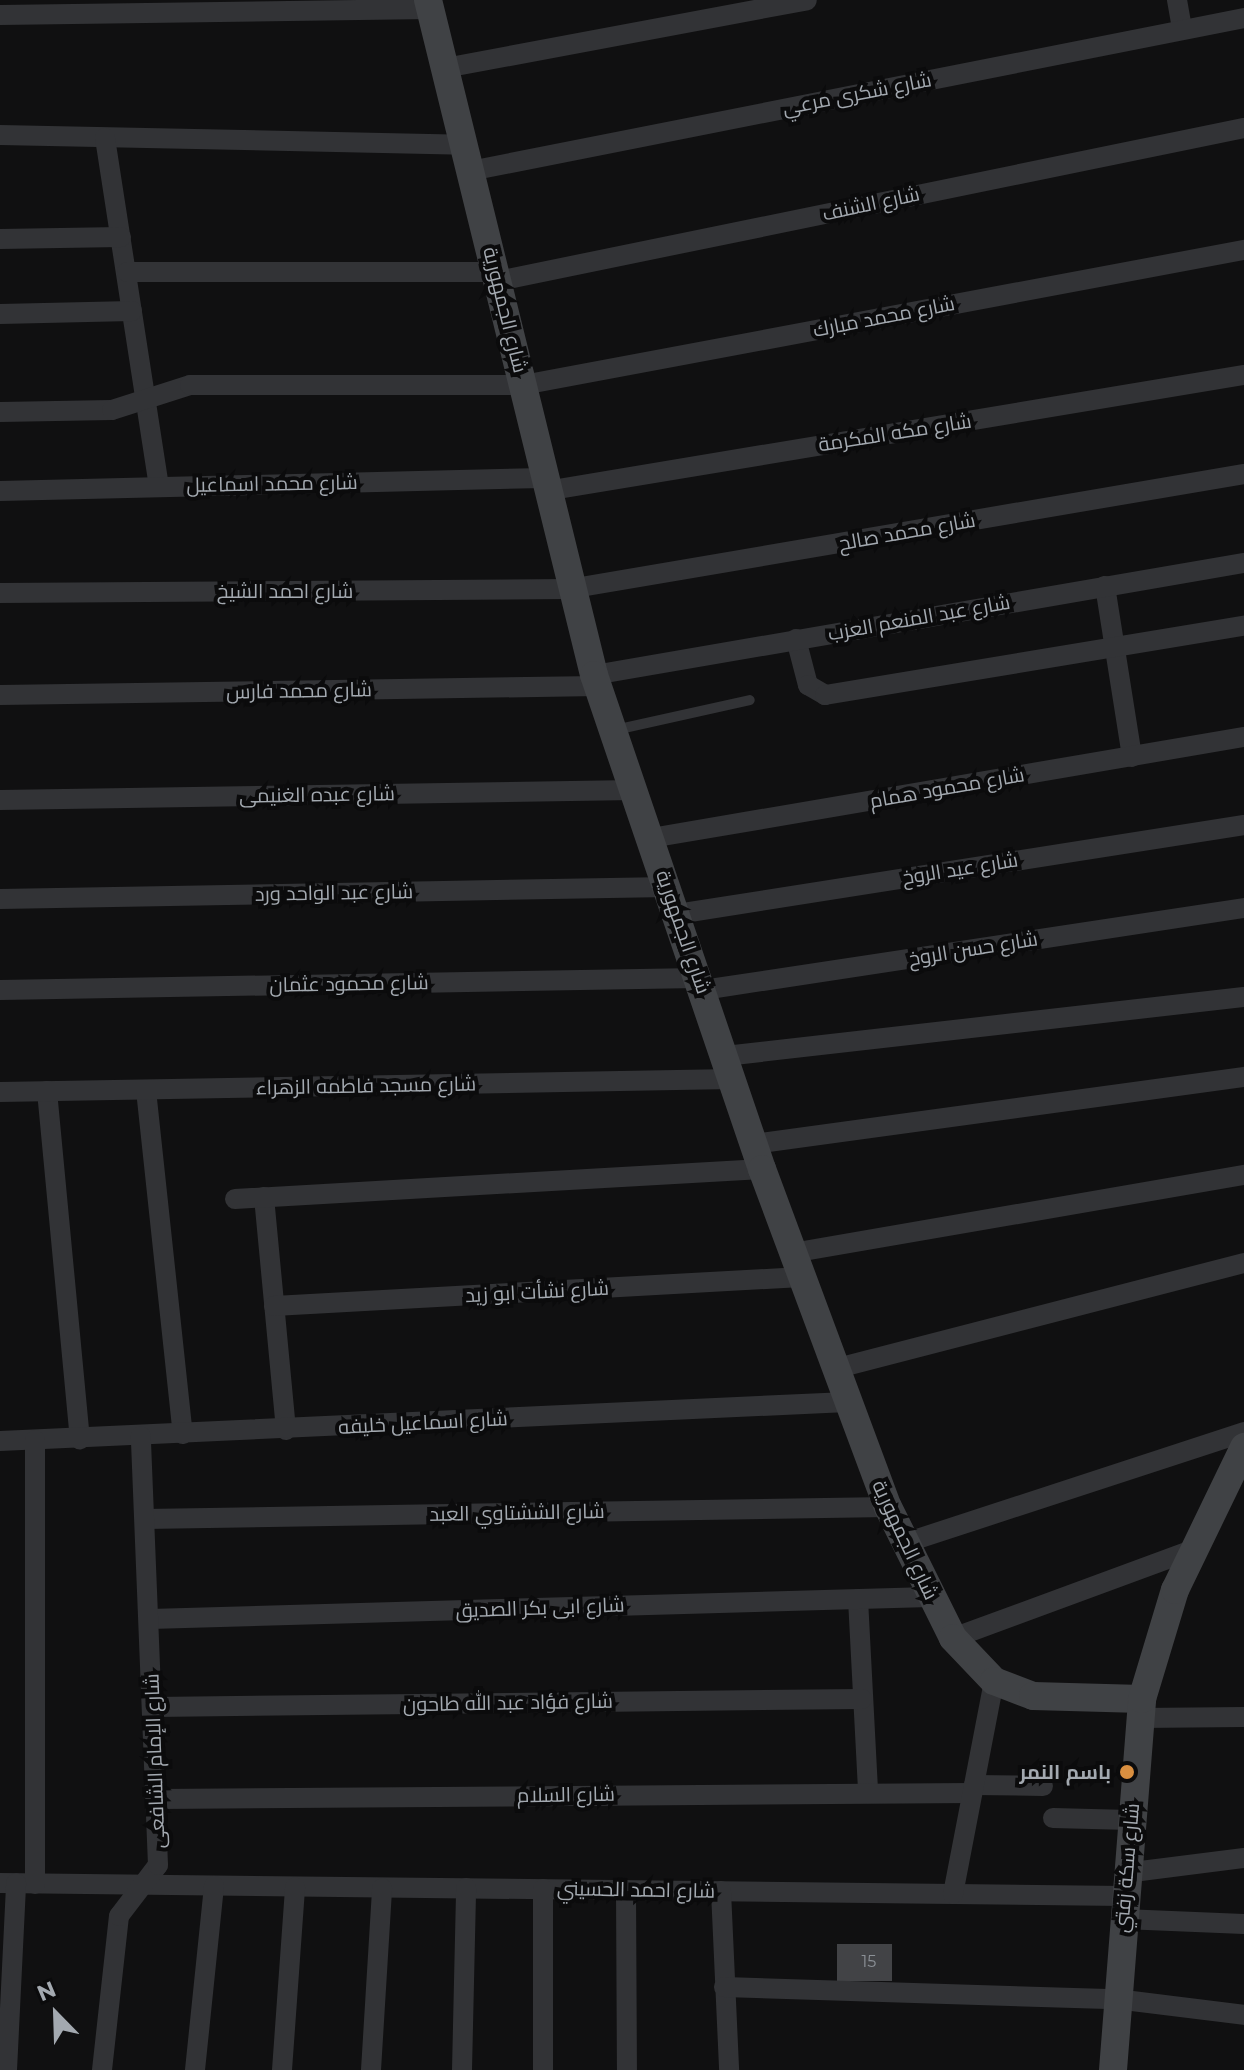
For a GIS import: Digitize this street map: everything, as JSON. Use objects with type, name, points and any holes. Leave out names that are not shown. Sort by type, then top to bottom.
[{"type":"street","points":[[445,68],[807,0]]},
{"type":"street","points":[[1177,0],[1182,29]]},
{"type":"street","points":[[0,15],[429,5]]},
{"type":"street","name":"شارع الجمهورية","points":[[429,5],[523,385],[569,589],[596,680],[796,1265],[888,1507],[953,1638],[994,1681],[1033,1696],[1141,1708]]},
{"type":"street","name":"شارع شكرى مرعي","points":[[0,135],[467,158],[1244,18]]},
{"type":"street","name":"شارع الشنف","points":[[127,272],[496,276],[1244,128]]},
{"type":"street","points":[[105,138],[159,487]]},
{"type":"street","points":[[0,239],[121,237]]},
{"type":"street","name":"شارع محمد مبارك","points":[[0,412],[112,410],[147,396],[190,385],[523,385],[1244,250]]},
{"type":"street","points":[[0,314],[132,311]]},
{"type":"street","name":"شارع مكه المكرمة","points":[[544,484],[1244,375]]},
{"type":"street","name":"شارع محمد صالح","points":[[569,589],[1244,474]]},
{"type":"street","name":"شارع محمد اسماعيل","points":[[0,491],[544,484]]},
{"type":"street","name":"شارع عبد المنعم العزب","points":[[596,680],[796,639],[1244,563]]},
{"type":"street","points":[[1105,586],[1132,757]]},
{"type":"street","name":"شارع احمد الشيخ","points":[[0,593],[569,589]]},
{"type":"street","points":[[796,639],[808,685],[825,695],[1244,626]]},
{"type":"street","name":"شارع محمد فارس","points":[[0,695],[596,680]]},
{"type":"street","name":"شارع محمود همام","points":[[651,838],[1244,737]]},
{"type":"street","name":"شارع عبده الغنيمى","points":[[0,800],[634,790]]},
{"type":"street","name":"شارع عيد الروخ","points":[[672,901],[1244,825]]},
{"type":"street","name":"شارع عبد الواحد ورد","points":[[0,899],[672,901]]},
{"type":"street","name":"شارع حسن الروخ","points":[[701,984],[1244,908]]},
{"type":"street","name":"شارع محمود عثمان","points":[[0,990],[701,984]]},
{"type":"street","name":"شارع مسجد فاطمه الزهراء","points":[[0,1092],[146,1090],[729,1068],[1244,997]]},
{"type":"street","points":[[235,1199],[758,1156],[1244,1077]]},
{"type":"street","points":[[146,1090],[183,1434]]},
{"type":"street","points":[[47,1091],[80,1439]]},
{"type":"street","name":"شارع نشأت ابو زيد","points":[[274,1306],[796,1265],[1244,1175]]},
{"type":"street","points":[[264,1197],[286,1430]]},
{"type":"street","points":[[834,1369],[1244,1263]]},
{"type":"street","name":"شارع اسماعيل خليفه","points":[[0,1441],[847,1402]]},
{"type":"street","points":[[905,1543],[1244,1432]]},
{"type":"street","name":"شارع الإمام الشافعى","points":[[102,2070],[119,1916],[147,1885],[158,1865],[159,1799],[141,1436]]},
{"type":"street","points":[[7,2070],[35,1440]]},
{"type":"street","name":"شارع سكة زفتي","points":[[1113,2070],[1116,1999],[1141,1708],[1192,1550],[1244,1447]]},
{"type":"street","name":"شارع الششتاوي العبد","points":[[145,1519],[888,1507]]},
{"type":"street","points":[[953,1638],[1192,1550]]},
{"type":"street","name":"شارع ابى بكر الصديق","points":[[150,1619],[930,1597]]},
{"type":"street","points":[[858,1599],[868,1793]]},
{"type":"street","points":[[953,1894],[994,1681]]},
{"type":"street","name":"شارع فؤاد عبد الله طاحون","points":[[154,1707],[862,1699]]},
{"type":"street","points":[[1141,1708],[1244,1717]]},
{"type":"street","name":"شارع السلام","points":[[159,1799],[868,1793],[1043,1786]]},
{"type":"street","points":[[1053,1818],[1130,1820]]},
{"type":"street","points":[[1124,1896],[1244,1858]]},
{"type":"street","name":"شارع احمد الحسيني","points":[[17,1883],[1124,1896]]},
{"type":"street","points":[[195,2070],[214,1886]]},
{"type":"street","points":[[282,2070],[295,1887]]},
{"type":"street","points":[[371,2070],[382,1888]]},
{"type":"street","points":[[462,2070],[466,1888]]},
{"type":"street","points":[[543,1889],[543,2070]]},
{"type":"street","points":[[626,1890],[627,2070]]},
{"type":"street","points":[[721,1891],[729,2070]]},
{"type":"street","points":[[1124,1896],[1244,1924]]},
{"type":"street","points":[[724,1987],[1116,1999],[1244,2015]]},
{"type":"street","points":[[1105,2070],[1113,2070]]},
{"type":"lane","points":[[613,730],[750,700]]},
{"type":"building","points":[[837,1944],[892,1944],[892,1981],[837,1981]]},
{"type":"place","name":"باسم النمر","points":[[1127,1772]]}]
